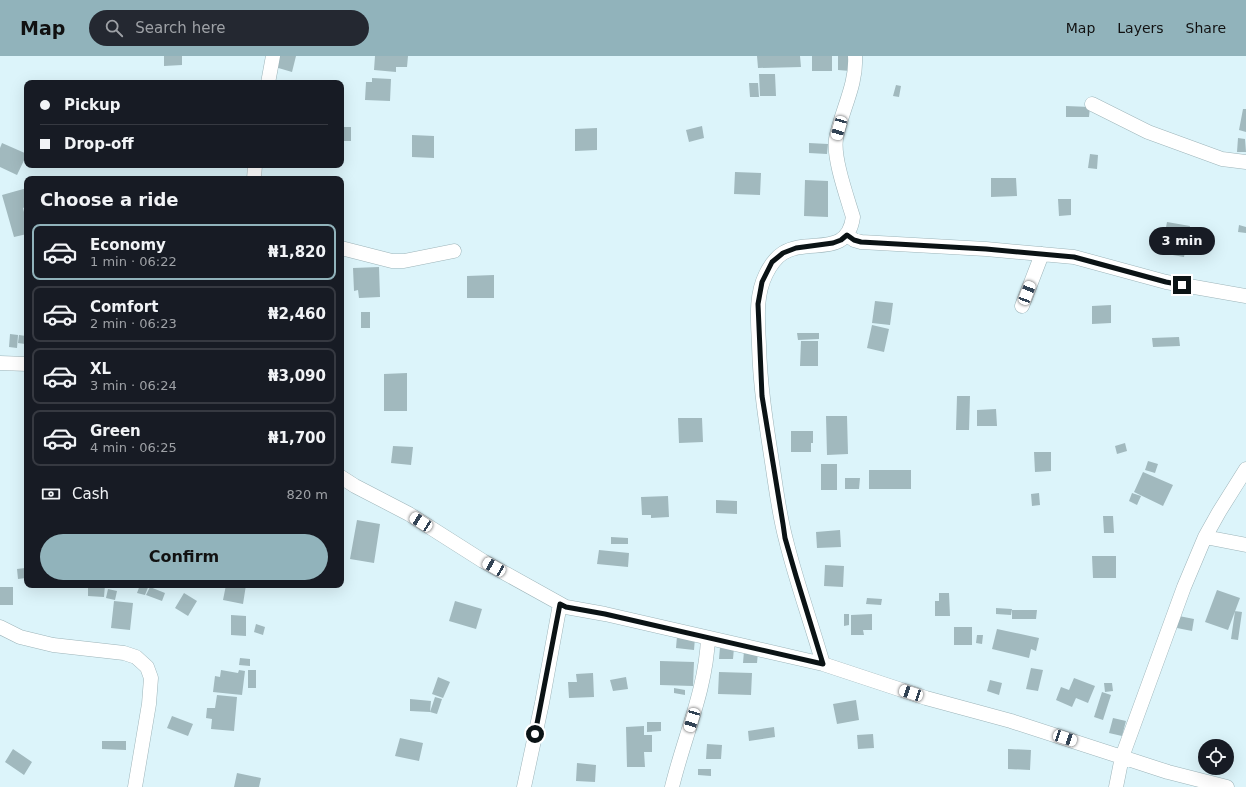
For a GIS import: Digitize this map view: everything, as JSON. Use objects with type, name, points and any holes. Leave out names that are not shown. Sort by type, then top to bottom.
[{"type":"street","points":[[269,80],[273,56]]},
{"type":"street","points":[[823,664],[784,531],[762,396],[758,304],[762,282],[772,262],[783,253],[796,248],[833,243],[841,240],[847,235],[851,226],[853,217],[837,160],[836,140],[852,86],[856,66],[855,56]]},
{"type":"street","points":[[1092,104],[1148,132],[1222,159],[1246,162]]},
{"type":"street","points":[[847,235],[854,240],[861,242],[986,249],[1074,257],[1166,282],[1246,296]]},
{"type":"street","points":[[344,249],[392,262],[404,262],[454,251]]},
{"type":"street","points":[[1022,306],[1042,254]]},
{"type":"street","points":[[0,362],[24,364]]},
{"type":"street","points":[[1116,787],[1122,756],[1182,594],[1205,537],[1246,468]]},
{"type":"street","points":[[344,479],[408,514],[483,561],[566,607],[605,614],[823,664],[926,698],[1011,721],[1168,772],[1227,787]]},
{"type":"street","points":[[1205,537],[1246,546]]},
{"type":"street","points":[[524,787],[542,703],[560,604]]},
{"type":"street","points":[[0,627],[20,637],[53,645],[124,653],[136,658],[147,667],[151,678],[149,704],[134,787]]},
{"type":"street","points":[[672,787],[697,706],[706,660],[708,638]]},
{"type":"building","points":[[164,56],[182,56],[182,65],[164,66]]},
{"type":"building","points":[[278,56],[296,56],[292,72],[275,67]]},
{"type":"building","points":[[375,56],[408,56],[407,67],[396,67],[396,72],[374,70]]},
{"type":"building","points":[[757,56],[800,56],[801,67],[758,68]]},
{"type":"building","points":[[812,56],[832,56],[832,71],[812,71]]},
{"type":"building","points":[[838,56],[850,56],[850,71],[838,70]]},
{"type":"building","points":[[759,74],[775,74],[776,96],[760,96]]},
{"type":"building","points":[[372,78],[391,79],[390,101],[365,100],[366,82],[372,82]]},
{"type":"building","points":[[749,83],[758,83],[759,97],[750,97]]},
{"type":"building","points":[[896,85],[901,86],[899,97],[893,96]]},
{"type":"building","points":[[1066,106],[1090,107],[1089,117],[1066,117]]},
{"type":"building","points":[[1243,109],[1246,109],[1246,132],[1239,130]]},
{"type":"building","points":[[702,126],[704,138],[689,142],[686,130]]},
{"type":"building","points":[[344,127],[351,127],[351,141],[344,141]]},
{"type":"building","points":[[597,128],[597,150],[575,151],[575,129]]},
{"type":"building","points":[[412,135],[434,136],[434,158],[412,157]]},
{"type":"building","points":[[1238,138],[1245,139],[1246,152],[1237,152]]},
{"type":"building","points":[[2,143],[24,153],[24,160],[17,175],[0,167],[0,148]]},
{"type":"building","points":[[809,143],[828,144],[827,154],[809,153]]},
{"type":"building","points":[[1090,154],[1098,155],[1097,169],[1088,168]]},
{"type":"building","points":[[735,172],[761,173],[760,195],[734,194]]},
{"type":"building","points":[[991,178],[1016,178],[1017,196],[991,197]]},
{"type":"building","points":[[805,180],[828,181],[828,217],[804,216]]},
{"type":"building","points":[[24,189],[24,235],[14,237],[2,195]]},
{"type":"building","points":[[1058,199],[1071,199],[1071,215],[1059,216]]},
{"type":"building","points":[[1167,222],[1190,226],[1184,257],[1161,253]]},
{"type":"building","points":[[1239,225],[1246,227],[1246,233],[1238,232]]},
{"type":"building","points":[[379,267],[380,297],[359,298],[358,290],[354,291],[353,268]]},
{"type":"building","points":[[494,275],[494,298],[467,298],[467,276]]},
{"type":"building","points":[[875,301],[893,303],[890,325],[872,323]]},
{"type":"building","points":[[1111,305],[1111,323],[1092,324],[1092,306]]},
{"type":"building","points":[[361,312],[370,312],[370,328],[361,328]]},
{"type":"building","points":[[872,325],[889,329],[884,352],[867,348]]},
{"type":"building","points":[[797,333],[819,333],[819,339],[798,340]]},
{"type":"building","points":[[10,334],[18,335],[17,348],[9,347]]},
{"type":"building","points":[[19,335],[24,336],[24,344],[18,343]]},
{"type":"building","points":[[1179,337],[1180,346],[1153,347],[1152,338]]},
{"type":"building","points":[[801,341],[818,341],[818,366],[800,366]]},
{"type":"building","points":[[407,373],[407,411],[384,411],[384,374]]},
{"type":"building","points":[[957,396],[970,396],[969,430],[956,430]]},
{"type":"building","points":[[996,409],[997,426],[977,426],[977,410]]},
{"type":"building","points":[[826,416],[847,416],[848,454],[827,455]]},
{"type":"building","points":[[678,418],[702,418],[703,442],[679,443]]},
{"type":"building","points":[[791,431],[813,431],[811,452],[791,452]]},
{"type":"building","points":[[1125,443],[1127,451],[1117,454],[1115,446]]},
{"type":"building","points":[[393,446],[413,447],[411,465],[391,463]]},
{"type":"building","points":[[1034,452],[1051,452],[1051,471],[1035,472]]},
{"type":"building","points":[[1148,461],[1158,464],[1155,473],[1145,470]]},
{"type":"building","points":[[821,464],[837,464],[837,490],[821,490]]},
{"type":"building","points":[[869,470],[911,470],[911,489],[869,489]]},
{"type":"building","points":[[1143,472],[1173,485],[1163,506],[1134,492]]},
{"type":"building","points":[[845,478],[860,478],[859,489],[845,489]]},
{"type":"building","points":[[1039,493],[1040,505],[1032,506],[1031,494]]},
{"type":"building","points":[[1132,493],[1141,496],[1137,505],[1129,501]]},
{"type":"building","points":[[668,496],[669,517],[651,518],[651,515],[642,515],[641,497]]},
{"type":"building","points":[[716,500],[737,501],[737,514],[716,513]]},
{"type":"building","points":[[1103,516],[1113,516],[1114,533],[1104,533]]},
{"type":"building","points":[[357,520],[380,524],[374,563],[350,559]]},
{"type":"building","points":[[840,530],[841,547],[817,548],[816,532]]},
{"type":"building","points":[[611,537],[628,538],[628,544],[611,544]]},
{"type":"building","points":[[599,550],[629,553],[628,567],[597,564]]},
{"type":"building","points":[[1092,556],[1116,556],[1116,578],[1093,578]]},
{"type":"building","points":[[825,565],[844,566],[843,587],[824,586]]},
{"type":"building","points":[[24,568],[24,578],[18,579],[17,569]]},
{"type":"building","points":[[0,587],[13,587],[13,605],[0,605]]},
{"type":"building","points":[[88,588],[105,588],[104,597],[88,596]]},
{"type":"building","points":[[139,588],[148,588],[145,595],[137,593]]},
{"type":"building","points":[[150,588],[165,593],[162,601],[146,595]]},
{"type":"building","points":[[225,588],[246,588],[243,604],[223,600]]},
{"type":"building","points":[[108,589],[117,591],[115,600],[106,598]]},
{"type":"building","points":[[1217,590],[1240,598],[1228,630],[1205,622]]},
{"type":"building","points":[[184,593],[197,601],[188,616],[175,608]]},
{"type":"building","points":[[939,593],[949,593],[950,616],[935,616],[935,601],[939,601]]},
{"type":"building","points":[[867,598],[882,599],[881,605],[866,604]]},
{"type":"building","points":[[114,601],[133,603],[130,630],[111,628]]},
{"type":"building","points":[[455,601],[482,609],[476,629],[449,621]]},
{"type":"building","points":[[996,608],[1012,609],[1011,615],[996,614]]},
{"type":"building","points":[[1012,610],[1037,610],[1036,619],[1012,619]]},
{"type":"building","points":[[1235,611],[1242,612],[1238,640],[1231,639]]},
{"type":"building","points":[[844,614],[849,614],[849,625],[844,626]]},
{"type":"building","points":[[872,614],[872,630],[863,630],[864,635],[851,635],[851,615]]},
{"type":"building","points":[[231,615],[246,616],[246,636],[231,635]]},
{"type":"building","points":[[1179,616],[1194,619],[1192,631],[1177,628]]},
{"type":"building","points":[[256,624],[265,627],[263,635],[254,632]]},
{"type":"building","points":[[954,627],[972,627],[972,645],[954,645]]},
{"type":"building","points":[[997,629],[1039,638],[1036,651],[1031,649],[1029,658],[992,649]]},
{"type":"building","points":[[977,635],[983,635],[982,644],[976,643]]},
{"type":"building","points":[[677,636],[695,638],[694,650],[676,648]]},
{"type":"building","points":[[720,647],[734,648],[733,659],[719,659]]},
{"type":"building","points":[[744,651],[758,652],[757,663],[743,663]]},
{"type":"building","points":[[240,658],[250,659],[250,666],[239,665]]},
{"type":"building","points":[[660,661],[694,662],[693,686],[660,685]]},
{"type":"building","points":[[1031,668],[1043,670],[1038,691],[1026,689]]},
{"type":"building","points":[[221,670],[238,673],[239,670],[245,671],[242,695],[213,692],[215,676],[220,677]]},
{"type":"building","points":[[248,670],[256,670],[256,688],[248,688]]},
{"type":"building","points":[[719,672],[752,673],[751,695],[718,694]]},
{"type":"building","points":[[593,673],[594,697],[569,698],[568,682],[577,682],[576,674]]},
{"type":"building","points":[[438,677],[450,682],[443,698],[432,694]]},
{"type":"building","points":[[626,677],[628,689],[613,691],[610,680]]},
{"type":"building","points":[[1074,678],[1095,686],[1088,703],[1076,698],[1072,707],[1056,700],[1061,687],[1069,690]]},
{"type":"building","points":[[990,680],[1002,683],[999,695],[987,691]]},
{"type":"building","points":[[1104,683],[1112,683],[1113,691],[1105,692]]},
{"type":"building","points":[[674,688],[685,690],[685,695],[674,693]]},
{"type":"building","points":[[1102,692],[1111,695],[1103,720],[1094,717]]},
{"type":"building","points":[[217,695],[237,697],[234,731],[211,729],[212,719],[206,718],[207,708],[215,708]]},
{"type":"building","points":[[435,697],[442,699],[437,714],[430,712]]},
{"type":"building","points":[[410,699],[431,701],[430,712],[410,711]]},
{"type":"building","points":[[856,700],[859,720],[837,724],[833,704]]},
{"type":"building","points":[[172,716],[193,724],[188,736],[167,728]]},
{"type":"building","points":[[1113,718],[1126,721],[1122,736],[1109,733]]},
{"type":"building","points":[[647,722],[661,722],[661,731],[647,732]]},
{"type":"building","points":[[644,726],[644,735],[652,735],[652,752],[644,752],[645,767],[627,767],[626,727]]},
{"type":"building","points":[[774,727],[775,737],[749,741],[748,731]]},
{"type":"building","points":[[873,734],[874,748],[858,749],[857,735]]},
{"type":"building","points":[[400,738],[423,743],[419,761],[395,756]]},
{"type":"building","points":[[102,741],[126,741],[126,750],[102,749]]},
{"type":"building","points":[[707,744],[722,745],[721,759],[706,759]]},
{"type":"building","points":[[13,749],[32,762],[24,775],[5,762]]},
{"type":"building","points":[[1008,749],[1031,750],[1030,770],[1008,769]]},
{"type":"building","points":[[577,763],[596,765],[595,782],[576,781]]},
{"type":"building","points":[[698,769],[711,769],[711,776],[698,775]]},
{"type":"building","points":[[237,773],[261,778],[259,787],[234,787]]},
{"type":"route","points":[[535,734],[560,604],[566,607],[642,622],[823,664],[785,538],[762,396],[758,304],[762,282],[772,262],[783,253],[796,248],[833,243],[841,240],[847,235],[854,240],[861,242],[1032,252],[1074,257],[1182,285]]}]
